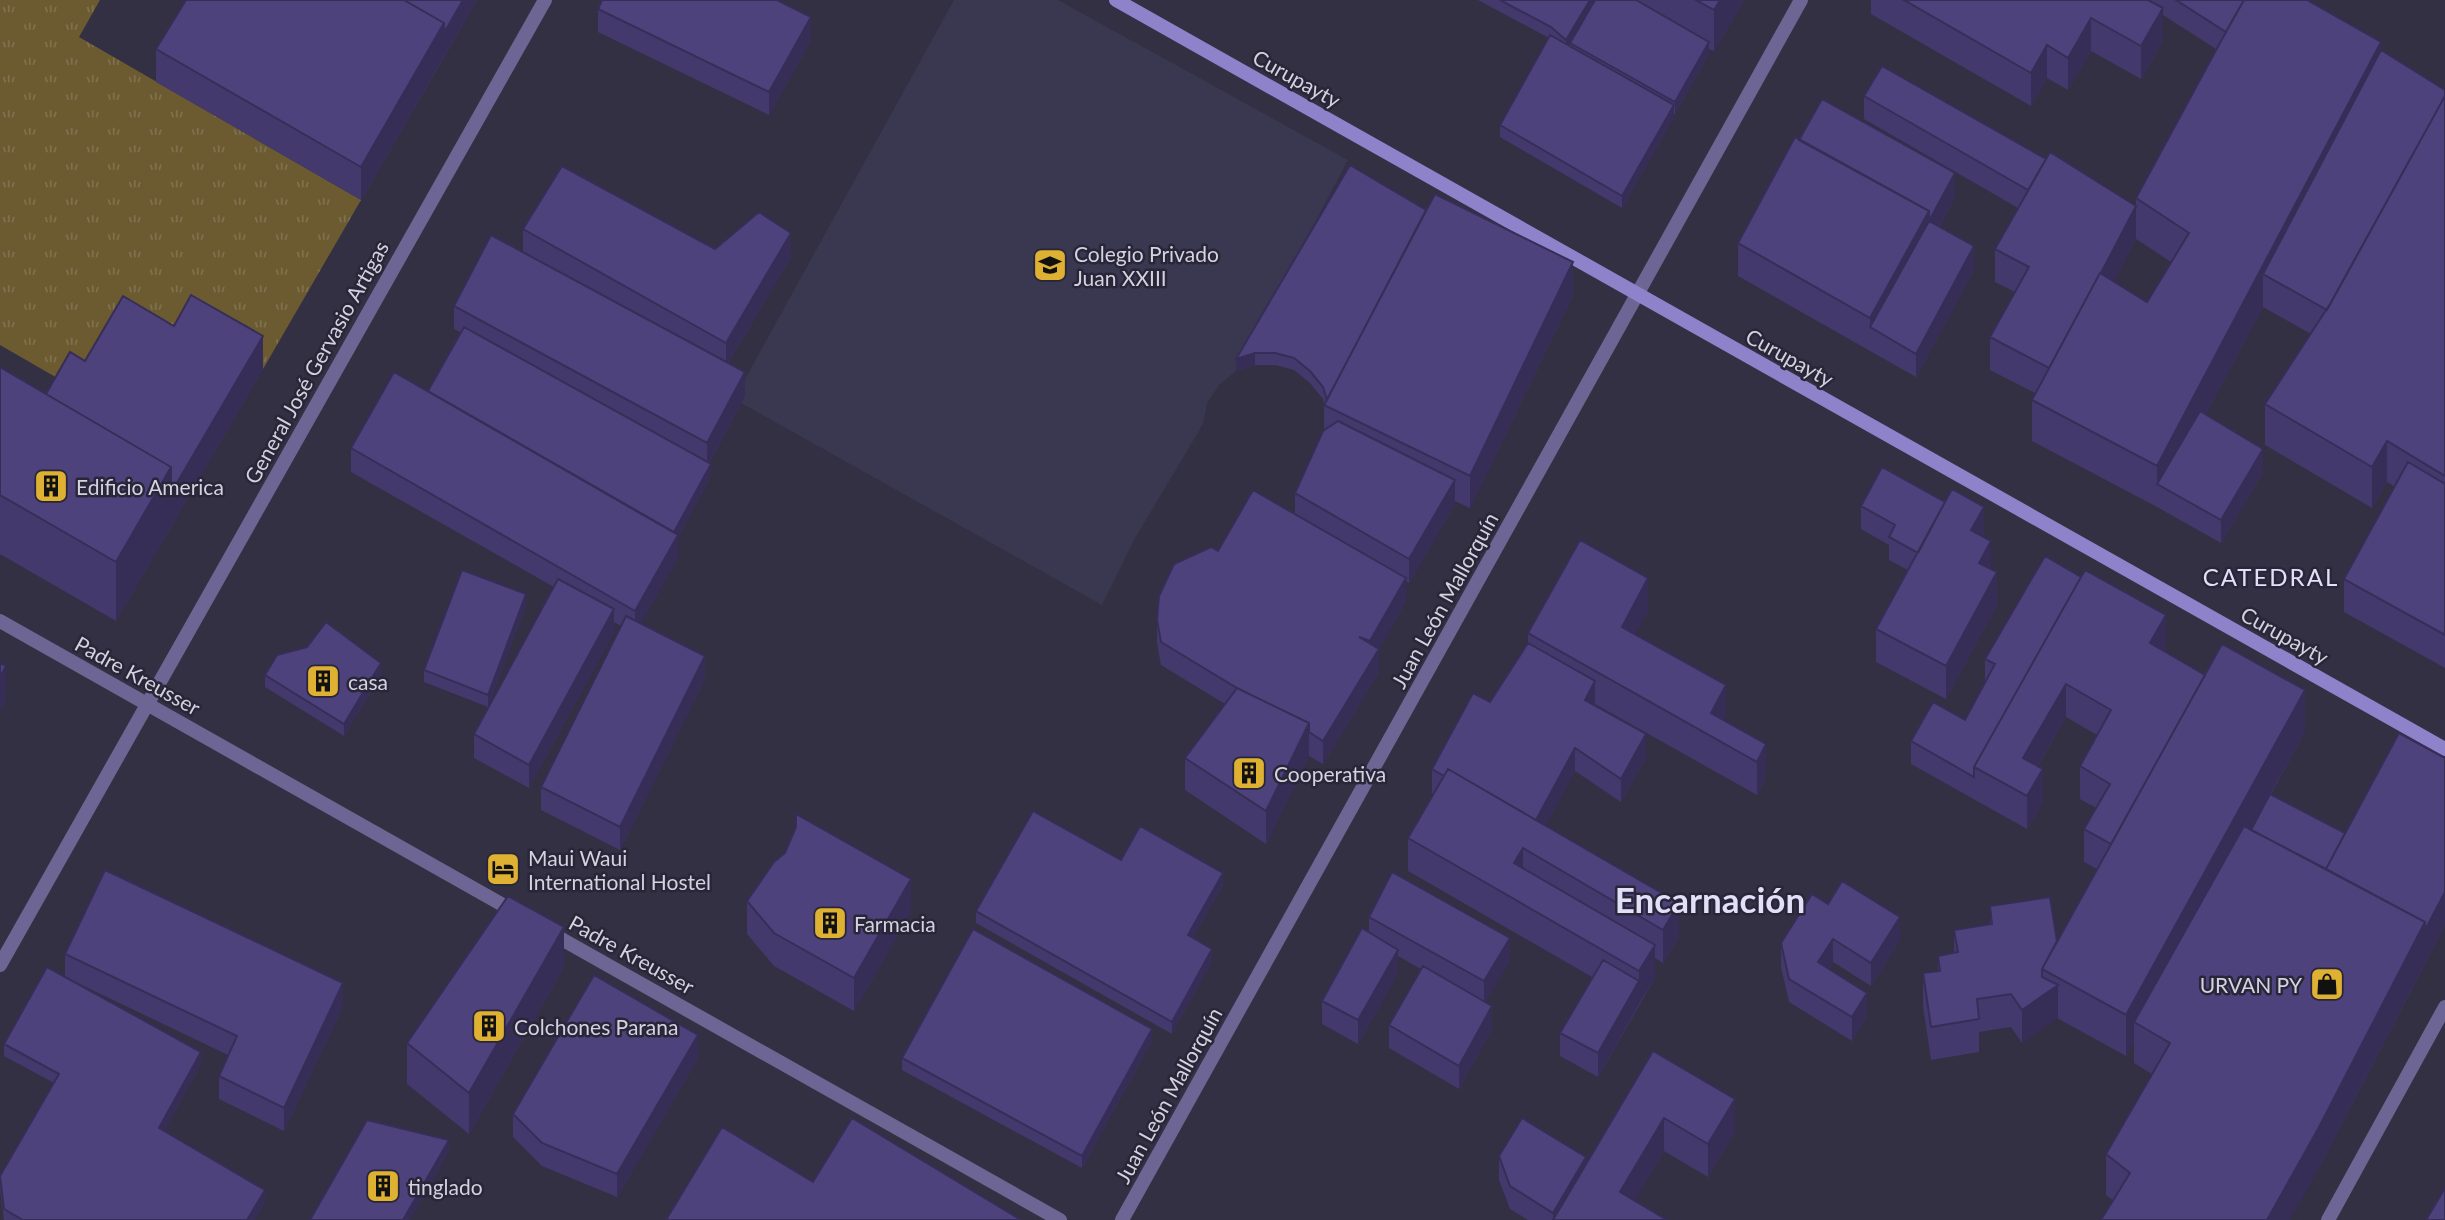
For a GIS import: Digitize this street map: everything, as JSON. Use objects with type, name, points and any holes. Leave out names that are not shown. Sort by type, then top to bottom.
[{"type":"street","name":"General José Gervasio Artigas","points":[[0,965],[545,0]]},
{"type":"street","name":"Curupayty","points":[[1116,0],[2445,749]]},
{"type":"street","name":"Juan León Mallorquín","points":[[1122,1220],[1801,0]]},
{"type":"street","name":"Padre Kreusser","points":[[0,621],[1060,1220]]},
{"type":"street","points":[[2328,1220],[2445,1007]]},
{"type":"shaded area","name":"Colegio Privado Juan XXIII","points":[[954,0],[1058,0],[1348,160],[1236,371],[1219,385],[1207,403],[1203,424],[1134,540],[1102,605],[734,399]]},
{"type":"green space","points":[[0,0],[100,0],[79,37],[361,200],[263,369],[191,328],[85,394],[0,345]]},
{"type":"building","points":[[186,0],[404,0],[444,23],[361,167],[156,49]]},
{"type":"building","points":[[404,0],[463,0],[444,33],[444,23]]},
{"type":"building","points":[[602,0],[777,0],[811,17],[769,92],[598,9]]},
{"type":"building","points":[[1500,0],[1590,0],[1566,40],[1551,27]]},
{"type":"building","points":[[1595,0],[1636,0],[1709,42],[1675,102],[1570,43]]},
{"type":"building","points":[[1696,0],[1720,0],[1714,10]]},
{"type":"building","points":[[1904,0],[2148,0],[2163,8],[2141,46],[2091,18],[2068,58],[2047,45],[2031,73]]},
{"type":"building","points":[[2176,0],[2244,0],[2226,32]]},
{"type":"building","points":[[2244,0],[2307,0],[2381,42],[2157,466],[2032,400],[2100,273],[2147,302],[2189,233],[2136,198]]},
{"type":"building","points":[[1550,35],[1674,105],[1622,196],[1500,125]]},
{"type":"building","points":[[2381,50],[2445,90],[2445,96],[2327,310],[2263,274]]},
{"type":"building","points":[[1882,66],[2046,159],[2028,190],[1864,96]]},
{"type":"building","points":[[2445,96],[2445,476],[2387,441],[2372,467],[2265,404],[2330,304]]},
{"type":"building","points":[[1822,99],[1955,173],[1929,221],[1929,211],[1799,140]]},
{"type":"building","points":[[1795,137],[1929,211],[1870,318],[1738,243]]},
{"type":"building","points":[[2050,152],[2136,206],[2049,368],[1990,337],[2029,267],[1995,249]]},
{"type":"building","points":[[1350,165],[1426,210],[1327,400],[1323,387],[1310,371],[1294,358],[1275,353],[1255,353],[1236,359]]},
{"type":"building","points":[[562,166],[715,249],[759,212],[791,233],[726,343],[523,229]]},
{"type":"building","points":[[1435,194],[1573,262],[1470,476],[1324,405]]},
{"type":"building","points":[[1929,221],[1974,246],[1916,354],[1870,327]]},
{"type":"building","points":[[491,235],[745,372],[707,443],[454,306]]},
{"type":"building","points":[[191,295],[263,336],[171,493],[171,467],[46,394],[70,352],[85,361],[123,296],[174,326]]},
{"type":"building","points":[[464,327],[711,464],[674,532],[428,391]]},
{"type":"building","points":[[0,367],[171,467],[116,562],[0,495]]},
{"type":"building","points":[[394,372],[678,535],[635,611],[351,448]]},
{"type":"building","points":[[2200,411],[2263,449],[2221,520],[2157,484]]},
{"type":"building","points":[[1338,421],[1455,480],[1409,559],[1295,493],[1323,431]]},
{"type":"building","points":[[2408,462],[2445,484],[2445,635],[2344,579]]},
{"type":"building","points":[[1882,467],[1945,502],[1918,553],[1889,537],[1895,525],[1861,506]]},
{"type":"building","points":[[1952,489],[1984,507],[1971,530],[1991,541],[1979,563],[1997,572],[1946,666],[1876,629]]},
{"type":"building","points":[[1253,490],[1406,578],[1370,641],[1359,637],[1379,649],[1323,741],[1309,732],[1309,723],[1237,688],[1161,642],[1157,620],[1159,596],[1174,564],[1211,547],[1218,551]]},
{"type":"building","points":[[1580,540],[1648,578],[1622,627],[1726,685],[1711,713],[1766,744],[1757,762],[1528,633]]},
{"type":"building","points":[[2045,556],[2081,577],[1974,767],[1974,777],[1911,741],[1933,702],[1965,720],[1995,664],[1985,659]]},
{"type":"building","points":[[462,570],[526,594],[488,695],[424,670]]},
{"type":"building","points":[[2085,570],[2166,615],[2150,643],[2205,675],[2111,844],[2084,829],[2110,784],[2080,766],[2111,710],[2066,684],[2023,758],[2043,769],[2027,796],[1974,767]]},
{"type":"building","points":[[558,579],[614,609],[529,765],[474,734]]},
{"type":"building","points":[[626,616],[705,656],[620,827],[541,787]]},
{"type":"building","name":"casa","points":[[326,622],[381,663],[344,724],[265,675],[277,655],[307,647]]},
{"type":"building","points":[[1528,643],[1595,681],[1585,700],[1646,734],[1621,779],[1575,748],[1536,820],[1448,769],[1444,776],[1432,769],[1473,693],[1490,702]]},
{"type":"building","points":[[2222,644],[2305,690],[2126,1015],[2042,969]]},
{"type":"building","points":[[0,663],[6,666],[0,677]]},
{"type":"building","points":[[1237,688],[1309,723],[1266,811],[1185,758]]},
{"type":"building","points":[[2399,733],[2445,758],[2445,892],[2425,930],[2425,922],[2326,869]]},
{"type":"building","points":[[1448,769],[1679,903],[1663,930],[1523,848],[1514,863],[1655,945],[1639,971],[1408,838]]},
{"type":"building","points":[[2270,794],[2345,833],[2326,869],[2251,830]]},
{"type":"building","points":[[1033,811],[1121,860],[1140,826],[1223,873],[1188,935],[1212,949],[1172,1022],[976,911]]},
{"type":"building","name":"Farmacia","points":[[796,814],[911,879],[854,978],[774,933],[747,901],[774,862],[785,853],[796,827]]},
{"type":"building","points":[[2244,826],[2425,922],[2318,1129],[2267,1220],[2101,1220],[2130,1173],[2106,1154],[2170,1043],[2134,1022]]},
{"type":"building","points":[[105,870],[343,983],[284,1108],[219,1076],[237,1036],[65,954]]},
{"type":"building","points":[[1392,872],[1510,938],[1484,981],[1369,917]]},
{"type":"building","points":[[1842,881],[1900,917],[1871,963],[1833,939],[1818,962],[1867,993],[1852,1017],[1789,979],[1781,943],[1812,894],[1828,904]]},
{"type":"building","points":[[508,896],[564,927],[469,1093],[407,1043]]},
{"type":"building","points":[[2050,897],[2057,941],[2042,969],[2042,977],[2058,985],[2022,1010],[2011,994],[1977,999],[1979,1019],[1931,1027],[1923,973],[1940,971],[1938,956],[1958,952],[1954,930],[1992,924],[1990,906]]},
{"type":"building","points":[[1362,928],[1398,950],[1358,1020],[1322,1001]]},
{"type":"building","points":[[973,929],[1152,1029],[1082,1156],[902,1058]]},
{"type":"building","points":[[1603,960],[1639,981],[1598,1053],[1560,1033]]},
{"type":"building","points":[[1423,966],[1492,1006],[1459,1066],[1389,1025]]},
{"type":"building","points":[[47,967],[201,1052],[159,1128],[265,1190],[247,1220],[23,1220],[4,1209],[0,1176],[59,1074],[4,1044]]},
{"type":"building","points":[[594,975],[698,1035],[617,1174],[542,1143],[513,1114]]},
{"type":"building","points":[[1653,1051],[1735,1099],[1708,1144],[1664,1118],[1620,1192],[1667,1220],[1553,1220]]},
{"type":"building","points":[[852,1118],[1021,1220],[666,1220],[722,1127],[813,1182]]},
{"type":"building","points":[[1522,1118],[1586,1157],[1553,1213],[1510,1186],[1499,1156]]},
{"type":"building","name":"tinglado","points":[[367,1120],[449,1140],[403,1220],[310,1220]]},
{"type":"building","points":[[2445,1188],[2445,1220],[2426,1220]]},
{"type":"place","name":"Colegio Privado Juan XXIII","points":[[1050,265]]},
{"type":"place","name":"Edificio America","points":[[51,486]]},
{"type":"place","name":"casa","points":[[323,681]]},
{"type":"place","name":"Cooperativa","points":[[1249,773]]},
{"type":"place","name":"Maui Waui International Hostel","points":[[503,869]]},
{"type":"place","name":"Farmacia","points":[[830,923]]},
{"type":"place","name":"URVAN PY","points":[[2327,984]]},
{"type":"place","name":"Colchones Parana","points":[[489,1026]]},
{"type":"place","name":"tinglado","points":[[383,1186]]},
{"type":"district","name":"CATEDRAL","points":[[2271,576]]},
{"type":"district","name":"Encarnación","points":[[1710,899]]}]
